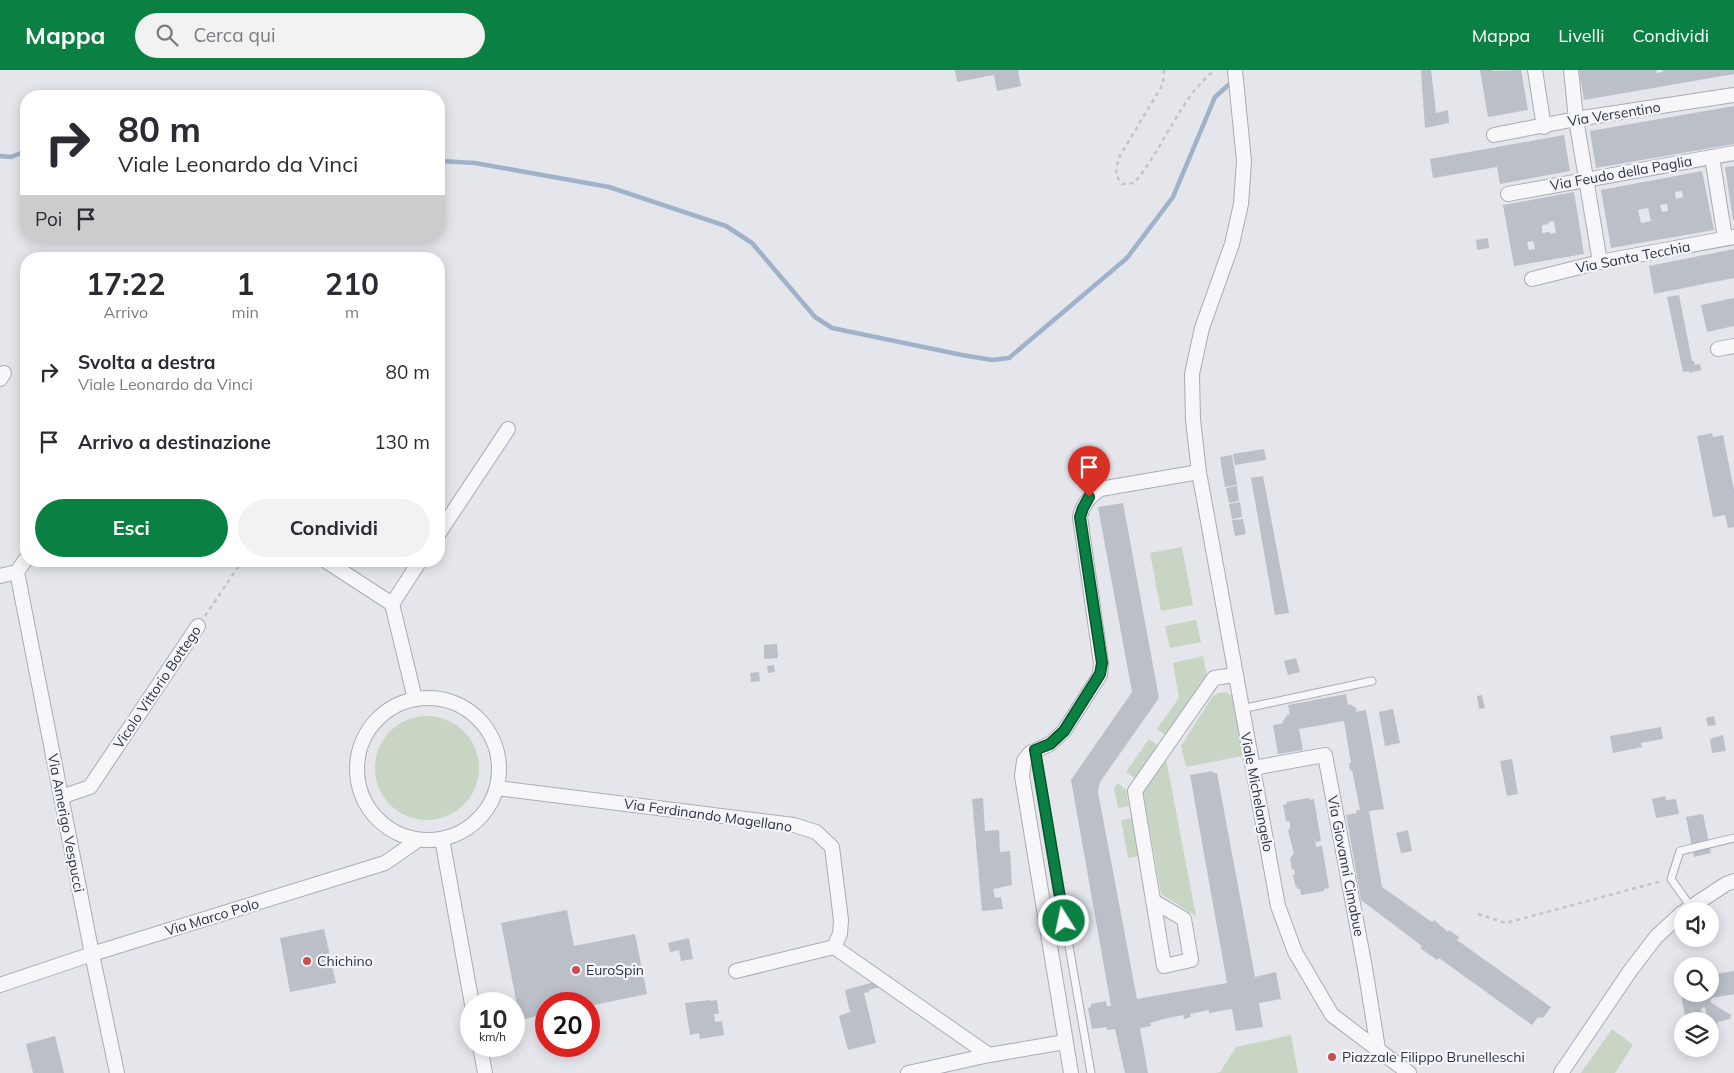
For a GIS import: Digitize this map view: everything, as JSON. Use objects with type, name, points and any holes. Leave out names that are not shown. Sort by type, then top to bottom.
[{"type":"street","name":"Viale Michelangelo","points":[[1235,70],[1244,161],[1241,204],[1232,244],[1202,328],[1192,374],[1193,420],[1198,468],[1278,906],[1295,952],[1332,1015],[1409,1073]]},
{"type":"street","points":[[1536,70],[1544,127]]},
{"type":"street","points":[[1571,70],[1576,119],[1600,262]]},
{"type":"street","name":"Via Versentino","points":[[1494,135],[1544,127],[1576,119],[1734,95]]},
{"type":"street","name":"Via Feudo della Paglia","points":[[1508,194],[1734,153]]},
{"type":"street","points":[[1712,157],[1730,238]]},
{"type":"street","name":"Via Santa Tecchia","points":[[1532,279],[1600,262],[1730,238]]},
{"type":"street","points":[[1718,349],[1734,346]]},
{"type":"street","points":[[445,524],[508,429]]},
{"type":"street","points":[[1071,1073],[1022,776],[1024,762],[1030,753],[1050,744],[1064,731],[1100,674],[1102,663],[1080,517],[1089,497],[1100,488],[1198,468]]},
{"type":"street","points":[[0,576],[17,572],[21,567]]},
{"type":"street","points":[[335,567],[392,604],[415,699]]},
{"type":"street","points":[[392,604],[416,567]]},
{"type":"street","name":"Via Amerigo Vespucci","points":[[17,572],[117,1073]]},
{"type":"street","name":"Vicolo Vittorio Bottego","points":[[62,797],[90,787],[198,626]]},
{"type":"street","points":[[1153,901],[1135,791],[1214,678],[1235,675]]},
{"type":"street","points":[[436,698],[456,703],[473,713],[487,728],[496,747],[500,767],[497,788],[490,806],[477,821],[461,833],[442,839],[418,840],[397,834],[379,821],[365,803],[358,782],[358,760],[364,739],[376,720],[394,707],[415,699],[436,698]]},
{"type":"street","name":"Via Giovanni Cimabue","points":[[1253,768],[1325,755],[1365,968],[1378,1049]]},
{"type":"street","name":"Via Ferdinando Magellano","points":[[497,788],[794,825],[816,832],[832,847],[841,920],[840,934],[834,947]]},
{"type":"street","points":[[442,839],[470,992]]},
{"type":"street","name":"Via Marco Polo","points":[[0,985],[92,954],[385,863],[418,840]]},
{"type":"street","points":[[1698,902],[1734,881]]},
{"type":"street","points":[[1561,1073],[1630,971],[1656,937],[1674,921]]},
{"type":"street","points":[[736,971],[834,947],[989,1055]]},
{"type":"street","points":[[908,1073],[989,1055],[1065,1042]]},
{"type":"street","points":[[482,1057],[485,1073]]},
{"type":"lane","points":[[1241,709],[1372,681]]},
{"type":"lane","points":[[1035,750],[1090,1073]]},
{"type":"lane","points":[[1682,902],[1671,879],[1680,851],[1734,838]]},
{"type":"path","points":[[1164,70],[1163,84],[1118,159],[1116,175],[1122,184],[1134,182],[1147,168],[1183,108],[1208,76],[1216,70]]},
{"type":"path","name":"Vicolo Vittorio Bottego","points":[[198,626],[238,567]]},
{"type":"path","points":[[1478,914],[1506,923],[1671,879]]},
{"type":"green space","points":[[1182,547],[1193,605],[1161,611],[1150,553]]},
{"type":"green space","points":[[1196,620],[1201,642],[1170,648],[1165,626]]},
{"type":"green space","points":[[1203,656],[1207,675],[1165,735],[1157,729],[1179,698],[1173,663]]},
{"type":"green space","points":[[1226,692],[1233,697],[1243,756],[1186,767],[1181,746],[1212,697],[1218,693]]},
{"type":"green space","points":[[427,716],[447,720],[464,731],[475,748],[479,768],[475,788],[464,805],[447,816],[427,820],[407,816],[390,805],[379,788],[375,768],[379,748],[390,731],[407,720]]},
{"type":"green space","points":[[1149,739],[1158,746],[1136,779],[1126,772]]},
{"type":"green space","points":[[1166,759],[1196,916],[1161,894],[1143,792]]},
{"type":"green space","points":[[1118,783],[1126,790],[1129,806],[1118,808],[1114,788]]},
{"type":"green space","points":[[1132,818],[1139,856],[1128,858],[1121,820]]},
{"type":"green space","points":[[1612,1029],[1633,1045],[1615,1073],[1581,1073]]},
{"type":"green space","points":[[1291,1035],[1298,1073],[1215,1073],[1220,1072],[1236,1047]]},
{"type":"building","points":[[955,70],[1018,70],[1021,86],[997,91],[994,75],[957,82]]},
{"type":"building","points":[[1422,70],[1431,70],[1436,113],[1448,110],[1449,123],[1425,128]]},
{"type":"building","points":[[1480,70],[1521,70],[1528,110],[1488,117]]},
{"type":"building","points":[[1579,70],[1656,70],[1657,73],[1663,72],[1662,70],[1734,70],[1734,74],[1584,100]]},
{"type":"building","points":[[1734,106],[1734,144],[1596,168],[1590,131]]},
{"type":"building","points":[[1564,135],[1570,171],[1500,184],[1497,167],[1433,178],[1430,159]]},
{"type":"building","points":[[1734,166],[1734,220],[1733,220],[1725,167]]},
{"type":"building","points":[[1702,171],[1714,230],[1611,248],[1601,190]],"holes":[[[1682,191],[1683,197],[1676,199],[1675,192]],[[1667,204],[1668,211],[1662,212],[1660,205]],[[1648,208],[1651,221],[1641,223],[1638,210]]]},
{"type":"building","points":[[1574,192],[1584,254],[1514,266],[1503,205]],"holes":[[[1554,221],[1556,233],[1542,233],[1542,225]],[[1533,241],[1535,249],[1529,250],[1527,242]]]},
{"type":"building","points":[[1488,238],[1489,248],[1477,250],[1476,240]]},
{"type":"building","points":[[1734,249],[1734,278],[1654,294],[1649,266]]},
{"type":"building","points":[[1679,295],[1692,361],[1694,361],[1695,365],[1700,364],[1701,370],[1689,373],[1689,371],[1683,372],[1667,297]]},
{"type":"building","points":[[1734,298],[1734,326],[1707,332],[1701,305]]},
{"type":"building","points":[[1712,433],[1713,437],[1723,435],[1734,490],[1734,527],[1728,528],[1725,515],[1713,517],[1697,436]]},
{"type":"building","points":[[1264,449],[1266,460],[1235,465],[1233,454]]},
{"type":"building","points":[[1232,455],[1237,485],[1225,487],[1220,457]]},
{"type":"building","points":[[1263,476],[1289,613],[1275,615],[1251,478]]},
{"type":"building","points":[[1237,486],[1239,501],[1229,503],[1226,488]]},
{"type":"building","points":[[1240,502],[1242,517],[1232,519],[1229,504]]},
{"type":"building","points":[[1123,503],[1159,698],[1100,782],[1098,792],[1137,999],[1227,983],[1190,775],[1213,771],[1213,773],[1217,773],[1255,977],[1276,972],[1281,999],[1259,1003],[1263,1027],[1236,1031],[1232,1009],[1209,1013],[1209,1010],[1190,1014],[1191,1017],[1184,1019],[1183,1015],[1163,1019],[1150,1023],[1151,1026],[1140,1028],[1148,1073],[1125,1073],[1115,1029],[1107,1030],[1106,1027],[1092,1029],[1088,1008],[1091,1007],[1091,1004],[1106,1001],[1107,1006],[1111,1006],[1071,780],[1132,692],[1098,507]]},
{"type":"building","points":[[1243,519],[1246,534],[1235,536],[1232,520]]},
{"type":"building","points":[[777,644],[778,658],[764,659],[764,645]]},
{"type":"building","points":[[1296,658],[1300,672],[1288,675],[1284,661]]},
{"type":"building","points":[[774,665],[775,672],[768,673],[767,666]]},
{"type":"building","points":[[759,672],[760,681],[751,682],[750,673]]},
{"type":"building","points":[[1346,694],[1348,706],[1350,704],[1357,709],[1355,712],[1366,710],[1384,809],[1369,811],[1382,887],[1432,922],[1434,920],[1448,932],[1449,930],[1459,937],[1457,940],[1551,1007],[1543,1018],[1538,1017],[1532,1025],[1439,958],[1437,960],[1420,948],[1422,946],[1361,900],[1346,815],[1357,813],[1356,810],[1360,810],[1352,770],[1350,771],[1349,763],[1351,763],[1344,721],[1299,729],[1303,750],[1278,754],[1273,725],[1284,723],[1282,722],[1288,714],[1290,716],[1288,705]]},
{"type":"building","points":[[1482,695],[1485,708],[1479,709],[1477,696]]},
{"type":"building","points":[[1393,709],[1400,743],[1385,746],[1379,712]]},
{"type":"building","points":[[1714,716],[1716,725],[1708,726],[1706,718]]},
{"type":"building","points":[[1661,727],[1663,739],[1641,743],[1642,747],[1613,753],[1610,736]]},
{"type":"building","points":[[1723,735],[1726,751],[1712,753],[1710,739]]},
{"type":"building","points":[[1512,759],[1518,794],[1507,796],[1500,761]]},
{"type":"building","points":[[1665,796],[1666,800],[1676,799],[1679,814],[1656,818],[1652,799]]},
{"type":"building","points":[[983,798],[985,831],[999,830],[1000,852],[1010,851],[1012,885],[993,889],[995,898],[1001,897],[1003,909],[982,911],[972,799]]},
{"type":"building","points":[[1309,798],[1310,800],[1314,799],[1321,841],[1315,842],[1316,847],[1322,846],[1329,888],[1324,889],[1324,891],[1301,895],[1300,889],[1295,885],[1294,869],[1292,870],[1290,859],[1294,854],[1288,830],[1290,822],[1286,821],[1283,805],[1287,804],[1286,802]]},
{"type":"building","points":[[1703,814],[1711,853],[1694,857],[1686,817]]},
{"type":"building","points":[[1408,830],[1412,851],[1401,853],[1396,833]]},
{"type":"building","name":"EuroSpin","points":[[567,910],[574,946],[635,934],[647,994],[600,1004],[600,992],[535,992],[535,1017],[525,1019],[525,992],[515,992],[501,923]]},
{"type":"building","name":"Chichino","points":[[324,929],[336,983],[290,992],[280,938]]},
{"type":"building","points":[[689,938],[693,959],[681,961],[679,950],[670,952],[668,943]]},
{"type":"building","points":[[1734,971],[1734,994],[1719,997],[1719,974]]},
{"type":"building","points":[[878,981],[880,987],[864,993],[876,1043],[848,1050],[839,1016],[850,1012],[845,990]]},
{"type":"building","points":[[717,1000],[719,1014],[714,1014],[715,1022],[722,1021],[724,1035],[700,1039],[699,1033],[690,1035],[685,1003]]},
{"type":"building","points":[[1682,1002],[1710,1002],[1731,1015],[1730,1019],[1719,1022],[1719,1012],[1706,1012],[1705,1007],[1701,1008],[1702,1012],[1684,1012]]},
{"type":"building","points":[[55,1036],[64,1073],[33,1073],[26,1044]]},
{"type":"waterway","points":[[445,161],[475,163],[609,187],[726,226],[752,243],[815,317],[832,328],[992,360],[1009,358],[1127,258],[1173,197],[1215,97],[1233,81]]},
{"type":"waterway","points":[[0,156],[11,157],[20,153]]},
{"type":"place","name":"Chichino","points":[[307,961]]},
{"type":"place","name":"EuroSpin","points":[[576,970]]},
{"type":"place","name":"Piazzale Filippo Brunelleschi","points":[[1332,1057]]},
{"type":"route","points":[[1064,921],[1035,750],[1050,744],[1064,731],[1100,674],[1102,663],[1080,517],[1089,497]]}]
